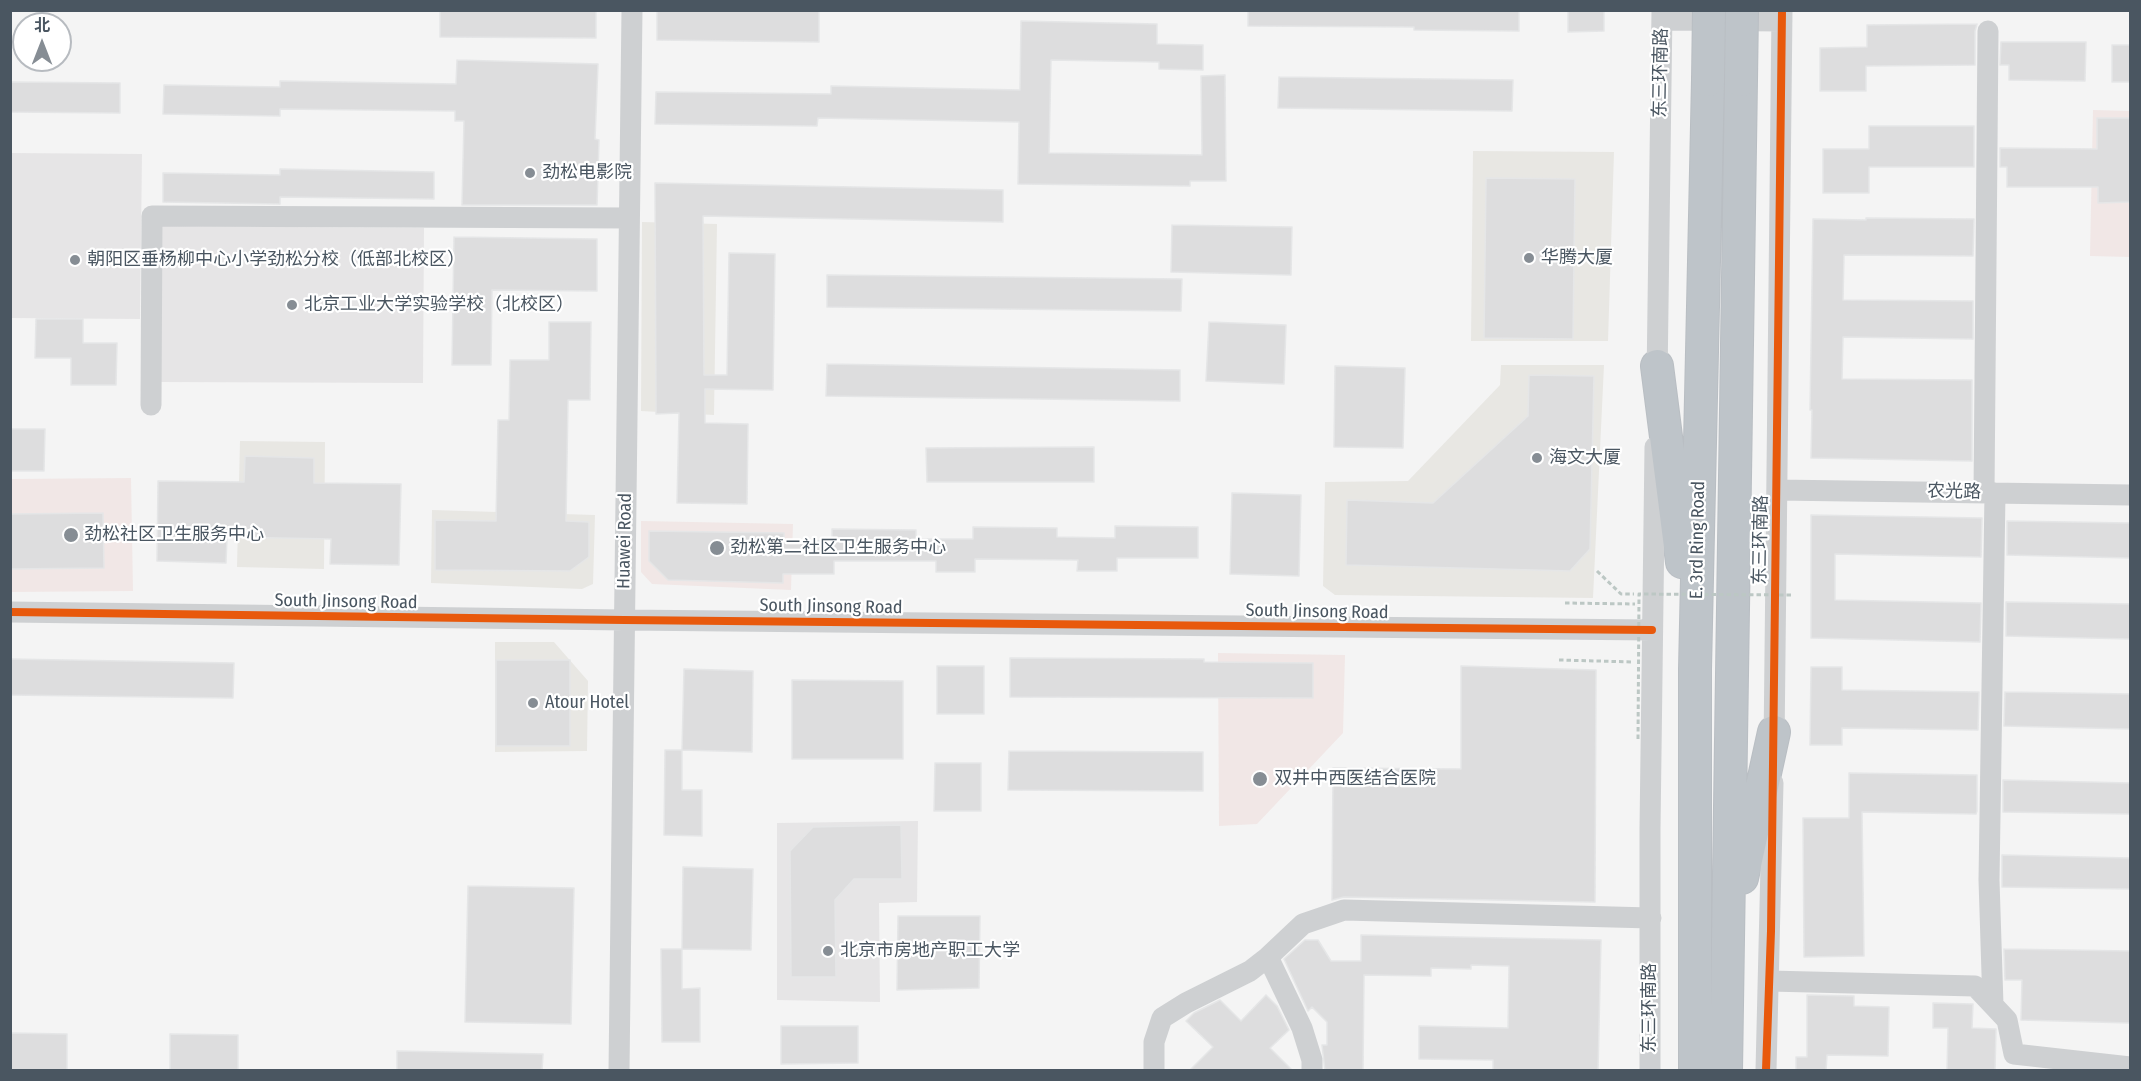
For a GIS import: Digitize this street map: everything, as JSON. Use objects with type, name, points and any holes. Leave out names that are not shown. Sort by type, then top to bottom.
[{"type":"highway","name":"E. 3rd Ring Road","points":[[1695,1071],[1695,669],[1709,10]]},
{"type":"highway","name":"E. 3rd Ring Road","points":[[1726,1071],[1742,10]]},
{"type":"highway","points":[[1657,366],[1695,669]]},
{"type":"highway","points":[[1727,944],[1774,732]]},
{"type":"street","name":"Huawei Road","points":[[618,1071],[632,10]]},
{"type":"street","points":[[1662,15],[1782,16]]},
{"type":"street","name":"东三环南路","points":[[1650,1071],[1652,630],[1662,15]]},
{"type":"street","name":"东三环南路","points":[[1766,1071],[1774,732],[1782,16]]},
{"type":"street","points":[[1989,31],[1989,880],[1993,1005]]},
{"type":"street","points":[[151,405],[152,216],[629,218]]},
{"type":"street","name":"农光路","points":[[1777,490],[2130,495]]},
{"type":"street","name":"South Jinsong Road","points":[[10,612],[1652,630]]},
{"type":"street","points":[[1154,1071],[1155,1042],[1162,1018],[1186,1003],[1250,971],[1303,924],[1344,910],[1651,918]]},
{"type":"street","points":[[1268,957],[1302,1028],[1312,1060],[1312,1071]]},
{"type":"street","points":[[1769,981],[1975,986],[2007,1020],[2018,1062],[2130,1067]]},
{"type":"path","points":[[1597,572],[1621,594],[1793,595]]},
{"type":"path","points":[[1638,739],[1639,594]]},
{"type":"path","points":[[1565,603],[1639,605]]},
{"type":"path","points":[[1558,660],[1639,662]]},
{"type":"shaded area","points":[[2093,110],[2130,111],[2130,257],[2090,256]]},
{"type":"shaded area","name":"华腾大厦","points":[[1473,151],[1614,152],[1608,341],[1471,341]]},
{"type":"shaded area","name":"朝阳区垂杨柳中心小学劲松分校（低部北校区）","points":[[11,153],[142,154],[140,319],[11,318]]},
{"type":"shaded area","points":[[642,222],[717,224],[714,415],[641,411]]},
{"type":"shaded area","name":"北京工业大学实验学校（北校区）","points":[[161,226],[424,228],[423,383],[160,382]]},
{"type":"shaded area","name":"海文大厦","points":[[1501,365],[1604,365],[1593,598],[1335,595],[1323,586],[1325,482],[1408,481],[1500,385]]},
{"type":"shaded area","points":[[240,441],[325,442],[324,569],[237,567]]},
{"type":"shaded area","name":"劲松社区卫生服务中心","points":[[131,478],[133,591],[11,592],[10,479]]},
{"type":"shaded area","points":[[432,510],[595,515],[593,584],[582,589],[431,583]]},
{"type":"shaded area","name":"劲松第二社区卫生服务中心","points":[[641,521],[793,524],[791,590],[652,584],[641,572]]},
{"type":"shaded area","name":"Atour Hotel","points":[[495,642],[554,642],[588,681],[587,751],[495,752]]},
{"type":"shaded area","name":"双井中西医结合医院","points":[[1218,653],[1345,655],[1343,733],[1257,824],[1219,826]]},
{"type":"shaded area","name":"北京市房地产职工大学","points":[[918,821],[917,902],[879,903],[880,1002],[777,1000],[777,823]]},
{"type":"building","points":[[440,10],[596,10],[596,38],[440,37]]},
{"type":"building","points":[[657,10],[819,10],[819,42],[657,40]]},
{"type":"building","points":[[1248,10],[1519,10],[1519,31],[1414,30],[1414,27],[1248,26]]},
{"type":"building","points":[[1568,10],[1604,10],[1604,31],[1568,32]]},
{"type":"building","points":[[1021,21],[1157,24],[1157,44],[1203,45],[1203,70],[1159,69],[1159,62],[1051,60],[1049,153],[1202,155],[1201,76],[1225,75],[1226,181],[1190,181],[1190,186],[1018,184],[1019,122],[818,118],[817,126],[655,124],[656,92],[831,94],[831,86],[1020,90]]},
{"type":"building","points":[[1977,24],[1975,65],[1866,66],[1866,91],[1820,91],[1820,48],[1867,47],[1867,25]]},
{"type":"building","points":[[2001,42],[2086,42],[2085,81],[2009,80],[2009,65],[2000,65]]},
{"type":"building","points":[[2112,45],[2130,45],[2130,82],[2112,82]]},
{"type":"building","points":[[457,60],[598,64],[595,139],[599,140],[597,205],[462,205],[464,121],[455,121],[455,111],[280,109],[280,116],[163,114],[164,85],[280,87],[280,81],[456,84]]},
{"type":"building","points":[[1279,77],[1513,80],[1512,111],[1278,108]]},
{"type":"building","points":[[10,82],[120,83],[120,113],[10,112]]},
{"type":"building","points":[[2097,118],[2130,118],[2130,202],[2098,203],[2098,187],[2007,187],[2007,167],[2000,167],[2000,148],[2097,149]]},
{"type":"building","points":[[1869,126],[1974,126],[1974,167],[1869,167],[1869,193],[1823,193],[1823,149],[1869,149]]},
{"type":"building","points":[[280,169],[434,172],[434,199],[280,197],[280,204],[163,202],[163,173],[280,175]]},
{"type":"building","name":"华腾大厦","points":[[1486,178],[1575,179],[1573,339],[1484,338]]},
{"type":"building","points":[[655,183],[1003,190],[1003,222],[703,216],[704,375],[727,375],[729,253],[775,254],[773,390],[705,389],[705,423],[748,424],[747,504],[677,503],[679,413],[656,414]]},
{"type":"building","points":[[1866,218],[1974,219],[1973,256],[1844,255],[1843,300],[1973,301],[1973,339],[1843,337],[1842,379],[1972,380],[1972,461],[1811,458],[1813,219],[1866,220]]},
{"type":"building","points":[[1172,225],[1292,227],[1291,275],[1171,272]]},
{"type":"building","points":[[454,237],[597,239],[597,291],[492,290],[491,365],[452,365]]},
{"type":"building","points":[[827,275],[1182,279],[1181,311],[827,307]]},
{"type":"building","points":[[36,319],[83,319],[83,343],[117,343],[116,385],[71,385],[71,358],[35,358]]},
{"type":"building","points":[[549,322],[591,322],[590,400],[568,400],[566,521],[589,522],[589,557],[570,571],[435,570],[435,520],[496,521],[498,420],[509,420],[510,360],[549,360]]},
{"type":"building","points":[[1209,322],[1286,325],[1284,384],[1206,381]]},
{"type":"building","points":[[827,364],[1180,370],[1180,401],[826,396]]},
{"type":"building","points":[[1335,366],[1405,368],[1403,448],[1334,447]]},
{"type":"building","name":"海文大厦","points":[[1529,375],[1594,376],[1590,549],[1570,571],[1346,565],[1347,500],[1433,503],[1528,416]]},
{"type":"building","points":[[10,429],[45,429],[44,471],[10,471]]},
{"type":"building","points":[[1094,447],[1094,482],[927,482],[926,448]]},
{"type":"building","points":[[245,456],[314,458],[314,483],[401,484],[399,565],[330,564],[331,539],[227,537],[226,563],[157,561],[158,481],[244,482]]},
{"type":"building","points":[[1232,493],[1301,495],[1299,576],[1230,574]]},
{"type":"building","name":"劲松社区卫生服务中心","points":[[103,513],[104,568],[10,569],[10,514]]},
{"type":"building","points":[[1811,515],[1982,518],[1981,557],[1835,554],[1835,600],[1981,603],[1980,642],[1811,638]]},
{"type":"building","points":[[2007,521],[2130,523],[2130,558],[2007,555]]},
{"type":"building","points":[[1115,526],[1198,527],[1198,558],[1117,558],[1117,571],[1077,571],[1078,560],[975,559],[975,572],[936,572],[936,561],[834,561],[834,574],[783,574],[783,583],[668,580],[649,561],[649,531],[784,533],[784,540],[832,541],[832,529],[916,530],[916,539],[973,539],[973,527],[1057,528],[1057,537],[1115,538]]},
{"type":"building","points":[[2006,602],[2130,604],[2130,639],[2006,636]]},
{"type":"building","points":[[1010,658],[1204,659],[1204,662],[1313,663],[1313,698],[1010,697]]},
{"type":"building","points":[[10,659],[234,663],[233,698],[10,695]]},
{"type":"building","name":"Atour Hotel","points":[[496,660],[570,660],[570,746],[496,746]]},
{"type":"building","points":[[937,666],[984,666],[984,714],[937,714]]},
{"type":"building","points":[[1461,666],[1596,670],[1595,902],[1344,897],[1332,900],[1333,768],[1461,769]]},
{"type":"building","points":[[1811,667],[1842,667],[1842,690],[1979,692],[1978,730],[1842,728],[1842,745],[1810,745]]},
{"type":"building","points":[[684,669],[753,671],[752,752],[682,750]]},
{"type":"building","points":[[792,680],[903,681],[903,759],[792,759]]},
{"type":"building","points":[[2005,692],[2130,694],[2130,729],[2004,726]]},
{"type":"building","points":[[665,750],[682,750],[682,790],[702,790],[702,836],[664,835]]},
{"type":"building","points":[[1009,751],[1203,752],[1203,791],[1008,790]]},
{"type":"building","points":[[935,763],[981,763],[981,811],[934,811]]},
{"type":"building","points":[[1849,773],[1977,775],[1977,811],[1976,814],[1862,812],[1864,956],[1804,957],[1803,818],[1849,818]]},
{"type":"building","points":[[2003,780],[2130,783],[2130,814],[2003,812]]},
{"type":"building","points":[[901,825],[902,879],[854,879],[835,900],[836,977],[791,977],[790,851],[813,827]]},
{"type":"building","points":[[2002,855],[2130,858],[2130,889],[2002,887]]},
{"type":"building","points":[[683,867],[753,869],[751,950],[682,949]]},
{"type":"building","points":[[468,886],[574,888],[571,1024],[465,1022]]},
{"type":"building","points":[[898,916],[980,916],[979,988],[897,990]]},
{"type":"building","points":[[1361,935],[1601,940],[1598,1071],[1493,1071],[1493,1060],[1419,1059],[1419,1026],[1508,1028],[1509,966],[1471,965],[1471,969],[1431,968],[1431,976],[1364,975],[1363,1071],[1325,1071],[1322,1045],[1327,1045],[1327,1022],[1312,1007],[1308,1011],[1284,959],[1305,940],[1318,940],[1331,961],[1361,961]]},
{"type":"building","points":[[661,949],[682,949],[682,989],[700,988],[700,1042],[662,1042]]},
{"type":"building","points":[[2004,949],[2130,951],[2130,1023],[2021,1020],[2022,980],[2005,980]]},
{"type":"building","points":[[1266,995],[1277,1006],[1289,1030],[1270,1048],[1293,1071],[1189,1071],[1213,1047],[1186,1021],[1194,1013],[1220,1000],[1241,1021]]},
{"type":"building","points":[[1807,995],[1854,996],[1854,1006],[1889,1007],[1888,1056],[1827,1055],[1826,1071],[1796,1071],[1796,1057],[1807,1057]]},
{"type":"building","points":[[1933,1003],[1973,1004],[1972,1028],[1996,1029],[1995,1071],[1947,1071],[1948,1028],[1933,1028]]},
{"type":"building","points":[[781,1026],[858,1026],[858,1063],[781,1064]]},
{"type":"building","points":[[10,1033],[67,1034],[67,1071],[10,1071]]},
{"type":"building","points":[[170,1034],[238,1035],[238,1071],[170,1071]]},
{"type":"building","points":[[397,1051],[543,1054],[542,1071],[397,1071]]},
{"type":"cycle path","points":[[1766,1070],[1771,931],[1782,10]]},
{"type":"cycle path","points":[[10,612],[1652,630]]},
{"type":"place","name":"劲松电影院","points":[[530,173]]},
{"type":"place","name":"华腾大厦","points":[[1529,258]]},
{"type":"place","name":"朝阳区垂杨柳中心小学劲松分校（低部北校区）","points":[[75,260]]},
{"type":"place","name":"北京工业大学实验学校（北校区）","points":[[292,305]]},
{"type":"place","name":"海文大厦","points":[[1537,458]]},
{"type":"place","name":"劲松社区卫生服务中心","points":[[71,535]]},
{"type":"place","name":"劲松第二社区卫生服务中心","points":[[717,548]]},
{"type":"place","name":"Atour Hotel","points":[[533,703]]},
{"type":"place","name":"双井中西医结合医院","points":[[1260,779]]},
{"type":"place","name":"北京市房地产职工大学","points":[[828,951]]}]
